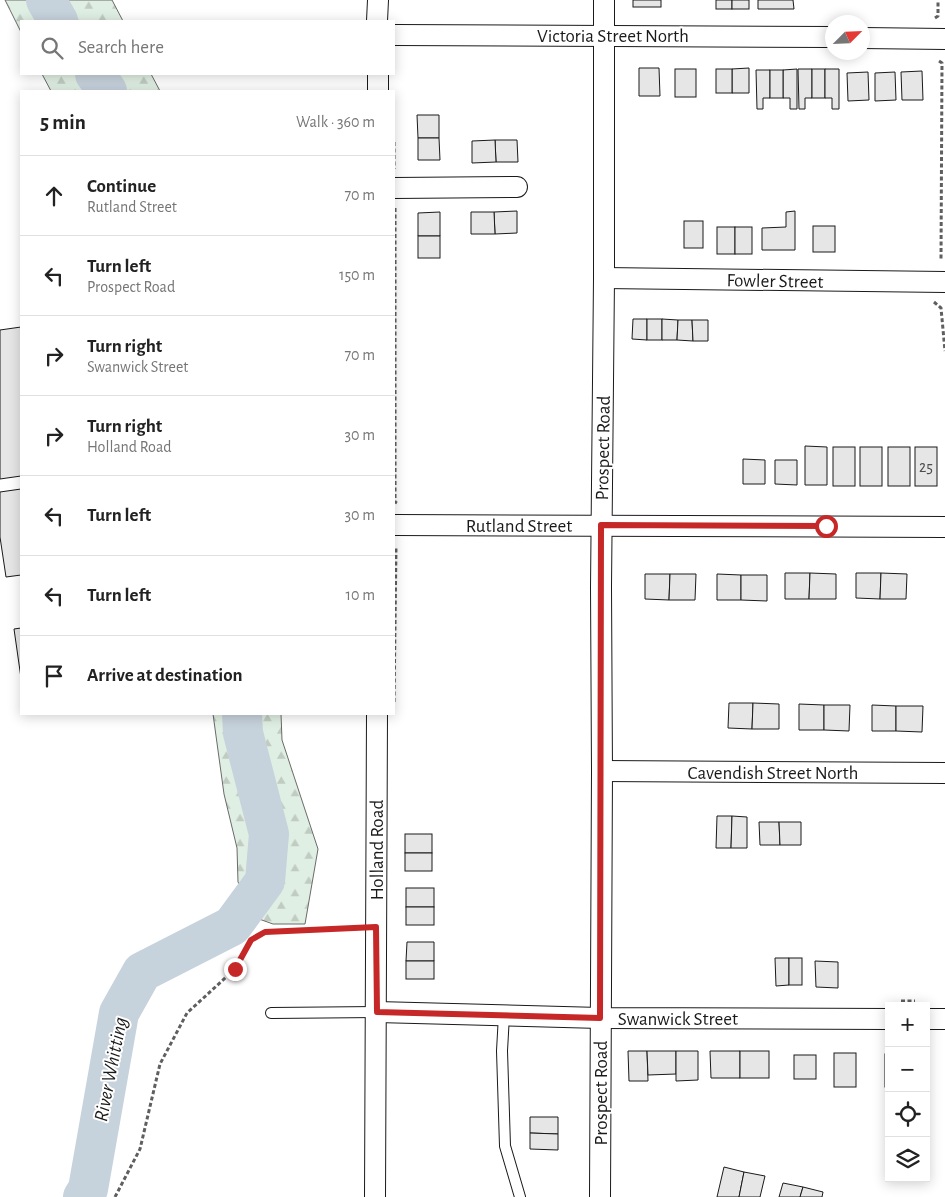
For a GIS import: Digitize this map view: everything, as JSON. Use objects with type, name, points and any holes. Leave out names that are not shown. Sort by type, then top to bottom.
[{"type":"street","points":[[377,20],[378,0]]},
{"type":"street","name":"Prospect Road","points":[[600,1197],[604,0]]},
{"type":"street","name":"Victoria Street North","points":[[395,35],[825,37]]},
{"type":"street","points":[[870,38],[945,39]]},
{"type":"street","points":[[378,75],[378,90]]},
{"type":"street","points":[[395,188],[517,187]]},
{"type":"street","name":"Fowler Street","points":[[604,278],[945,282]]},
{"type":"street","name":"Rutland Street","points":[[399,524],[945,527]]},
{"type":"street","name":"Holland Road","points":[[375,1197],[377,715]]},
{"type":"street","name":"Cavendish Street North","points":[[602,771],[945,773]]},
{"type":"street","name":"Swanwick Street","points":[[377,1012],[600,1018],[885,1019]]},
{"type":"street","points":[[930,1019],[945,1020]]},
{"type":"lane","points":[[271,1013],[377,1012]]},
{"type":"lane","points":[[504,1015],[502,1051],[505,1146],[520,1197]]},
{"type":"path","points":[[929,22],[938,16],[938,0]]},
{"type":"path","points":[[936,58],[942,63],[941,260],[936,264]]},
{"type":"path","points":[[930,298],[941,308],[945,351]]},
{"type":"path","points":[[395,502],[399,524],[395,547]]},
{"type":"path","points":[[115,1197],[140,1149],[160,1064],[187,1013],[235,969],[251,940],[265,932],[376,927]]},
{"type":"path","points":[[896,1001],[916,1001]]},
{"type":"green space","points":[[5,0],[112,0],[122,20],[20,20],[20,30]]},
{"type":"green space","points":[[43,75],[152,75],[159,90],[50,90]]},
{"type":"green space","points":[[213,715],[281,715],[282,740],[318,849],[305,924],[273,924],[259,919],[238,882],[237,848],[224,794]]},
{"type":"building","points":[[633,0],[661,0],[661,7],[633,7]]},
{"type":"building","points":[[716,0],[732,0],[732,9],[716,9]]},
{"type":"building","points":[[732,0],[749,0],[749,9],[732,9]]},
{"type":"building","points":[[758,0],[793,0],[794,9],[758,9]]},
{"type":"building","points":[[639,68],[659,68],[660,96],[639,96]]},
{"type":"building","points":[[749,68],[749,93],[732,93],[732,69]]},
{"type":"building","points":[[675,69],[696,69],[696,97],[675,97]]},
{"type":"building","points":[[716,69],[732,69],[732,93],[716,93]]},
{"type":"building","points":[[797,69],[797,109],[790,109],[790,98],[783,98],[783,70]]},
{"type":"building","points":[[798,69],[812,69],[812,98],[805,98],[805,109],[799,109]]},
{"type":"building","points":[[812,69],[825,69],[825,98],[812,98]]},
{"type":"building","points":[[825,69],[839,69],[839,109],[832,109],[832,98],[825,98]]},
{"type":"building","points":[[756,70],[770,70],[770,98],[763,98],[763,109],[757,109]]},
{"type":"building","points":[[770,70],[783,70],[783,98],[770,98]]},
{"type":"building","points":[[922,71],[923,100],[902,100],[901,72]]},
{"type":"building","points":[[868,72],[869,100],[848,101],[847,73]]},
{"type":"building","points":[[895,72],[896,100],[875,101],[875,73]]},
{"type":"building","points":[[417,115],[439,115],[439,138],[418,138]]},
{"type":"building","points":[[418,138],[439,138],[440,160],[418,160]]},
{"type":"building","points":[[495,140],[517,140],[518,162],[496,162]]},
{"type":"building","points":[[495,140],[496,162],[472,163],[472,141]]},
{"type":"building","points":[[517,211],[517,233],[495,234],[494,212]]},
{"type":"building","points":[[795,211],[795,250],[762,250],[762,228],[786,227],[786,212]]},
{"type":"building","points":[[440,212],[440,236],[418,236],[418,213]]},
{"type":"building","points":[[471,212],[494,212],[495,234],[471,234]]},
{"type":"building","points":[[684,221],[703,221],[703,248],[684,248]]},
{"type":"building","points":[[813,226],[835,226],[835,252],[813,252]]},
{"type":"building","points":[[717,227],[735,227],[735,254],[717,254]]},
{"type":"building","points":[[735,227],[752,227],[752,254],[735,254]]},
{"type":"building","points":[[418,236],[440,236],[440,258],[418,258]]},
{"type":"building","points":[[633,319],[647,319],[647,340],[632,339]]},
{"type":"building","points":[[647,319],[662,319],[662,340],[647,340]]},
{"type":"building","points":[[662,319],[678,320],[677,340],[662,340]]},
{"type":"building","points":[[678,320],[692,320],[693,341],[677,340]]},
{"type":"building","points":[[692,320],[708,320],[708,341],[693,341]]},
{"type":"building","points":[[20,327],[20,476],[0,479],[0,330]]},
{"type":"building","points":[[805,446],[827,447],[827,485],[805,485]]},
{"type":"building","points":[[833,447],[855,447],[855,486],[833,486]]},
{"type":"building","points":[[860,447],[882,447],[882,486],[860,486]]},
{"type":"building","points":[[888,447],[910,447],[910,486],[888,486]]},
{"type":"building","points":[[915,447],[937,447],[937,486],[915,486]]},
{"type":"building","points":[[743,459],[765,460],[765,484],[743,484]]},
{"type":"building","points":[[775,460],[797,460],[797,485],[775,484]]},
{"type":"building","points":[[20,489],[20,575],[6,577],[0,537],[0,492]]},
{"type":"building","points":[[785,573],[810,573],[809,599],[785,599]]},
{"type":"building","points":[[810,573],[836,574],[836,599],[809,599]]},
{"type":"building","points":[[856,573],[881,573],[880,599],[856,598]]},
{"type":"building","points":[[881,573],[907,574],[906,599],[880,599]]},
{"type":"building","points":[[645,574],[670,574],[669,600],[645,599]]},
{"type":"building","points":[[670,574],[696,574],[695,600],[669,600]]},
{"type":"building","points":[[717,574],[741,575],[741,600],[717,600]]},
{"type":"building","points":[[741,575],[767,575],[767,601],[741,600]]},
{"type":"building","points":[[20,628],[20,671],[14,629]]},
{"type":"building","points":[[729,703],[753,703],[752,729],[728,728]]},
{"type":"building","points":[[753,703],[779,704],[779,729],[752,729]]},
{"type":"building","points":[[799,704],[824,705],[824,730],[799,730]]},
{"type":"building","points":[[824,705],[850,705],[849,731],[824,730]]},
{"type":"building","points":[[872,705],[896,706],[896,731],[872,731]]},
{"type":"building","points":[[896,706],[923,706],[922,732],[896,731]]},
{"type":"building","points":[[717,816],[732,816],[731,848],[716,848]]},
{"type":"building","points":[[732,816],[747,817],[747,848],[731,848]]},
{"type":"building","points":[[759,822],[779,822],[780,845],[760,845]]},
{"type":"building","points":[[779,822],[801,822],[801,845],[780,845]]},
{"type":"building","points":[[405,834],[432,834],[432,853],[405,853]]},
{"type":"building","points":[[405,853],[432,853],[432,871],[405,871]]},
{"type":"building","points":[[406,888],[434,888],[434,907],[406,907]]},
{"type":"building","points":[[406,907],[434,907],[434,925],[406,925]]},
{"type":"building","points":[[407,942],[434,942],[434,961],[406,961]]},
{"type":"building","points":[[775,958],[789,958],[789,985],[776,986]]},
{"type":"building","points":[[789,958],[802,958],[802,985],[789,985]]},
{"type":"building","points":[[406,961],[434,961],[434,979],[406,979]]},
{"type":"building","points":[[815,961],[838,962],[838,988],[816,987]]},
{"type":"building","points":[[628,1051],[647,1051],[648,1081],[629,1081]]},
{"type":"building","points":[[647,1051],[676,1051],[676,1074],[648,1075]]},
{"type":"building","points":[[676,1051],[698,1051],[698,1080],[676,1081]]},
{"type":"building","points":[[710,1051],[740,1051],[740,1078],[711,1078]]},
{"type":"building","points":[[740,1051],[769,1051],[769,1078],[740,1078]]},
{"type":"building","points":[[834,1053],[856,1053],[856,1087],[834,1087]]},
{"type":"building","points":[[794,1055],[816,1055],[816,1079],[794,1079]]},
{"type":"building","points":[[530,1117],[558,1117],[558,1134],[530,1133]]},
{"type":"building","points":[[530,1133],[558,1134],[558,1150],[530,1149]]},
{"type":"building","points":[[724,1167],[744,1172],[739,1197],[717,1197]]},
{"type":"building","points":[[744,1172],[765,1176],[760,1197],[739,1197]]},
{"type":"building","points":[[783,1183],[803,1187],[800,1197],[779,1197]]},
{"type":"building","points":[[803,1187],[823,1192],[822,1197],[800,1197]]},
{"type":"waterway","name":"River Whitting","points":[[46,0],[57,20]]},
{"type":"waterway","name":"River Whitting","points":[[96,75],[106,90]]},
{"type":"waterway","name":"River Whitting","points":[[83,1197],[88,1189],[119,1013],[142,972],[232,926],[265,881],[269,834],[243,733],[242,715]]},
{"type":"route","points":[[235,969],[251,940],[265,932],[376,927],[377,1012],[600,1018],[601,525],[826,526]]}]
